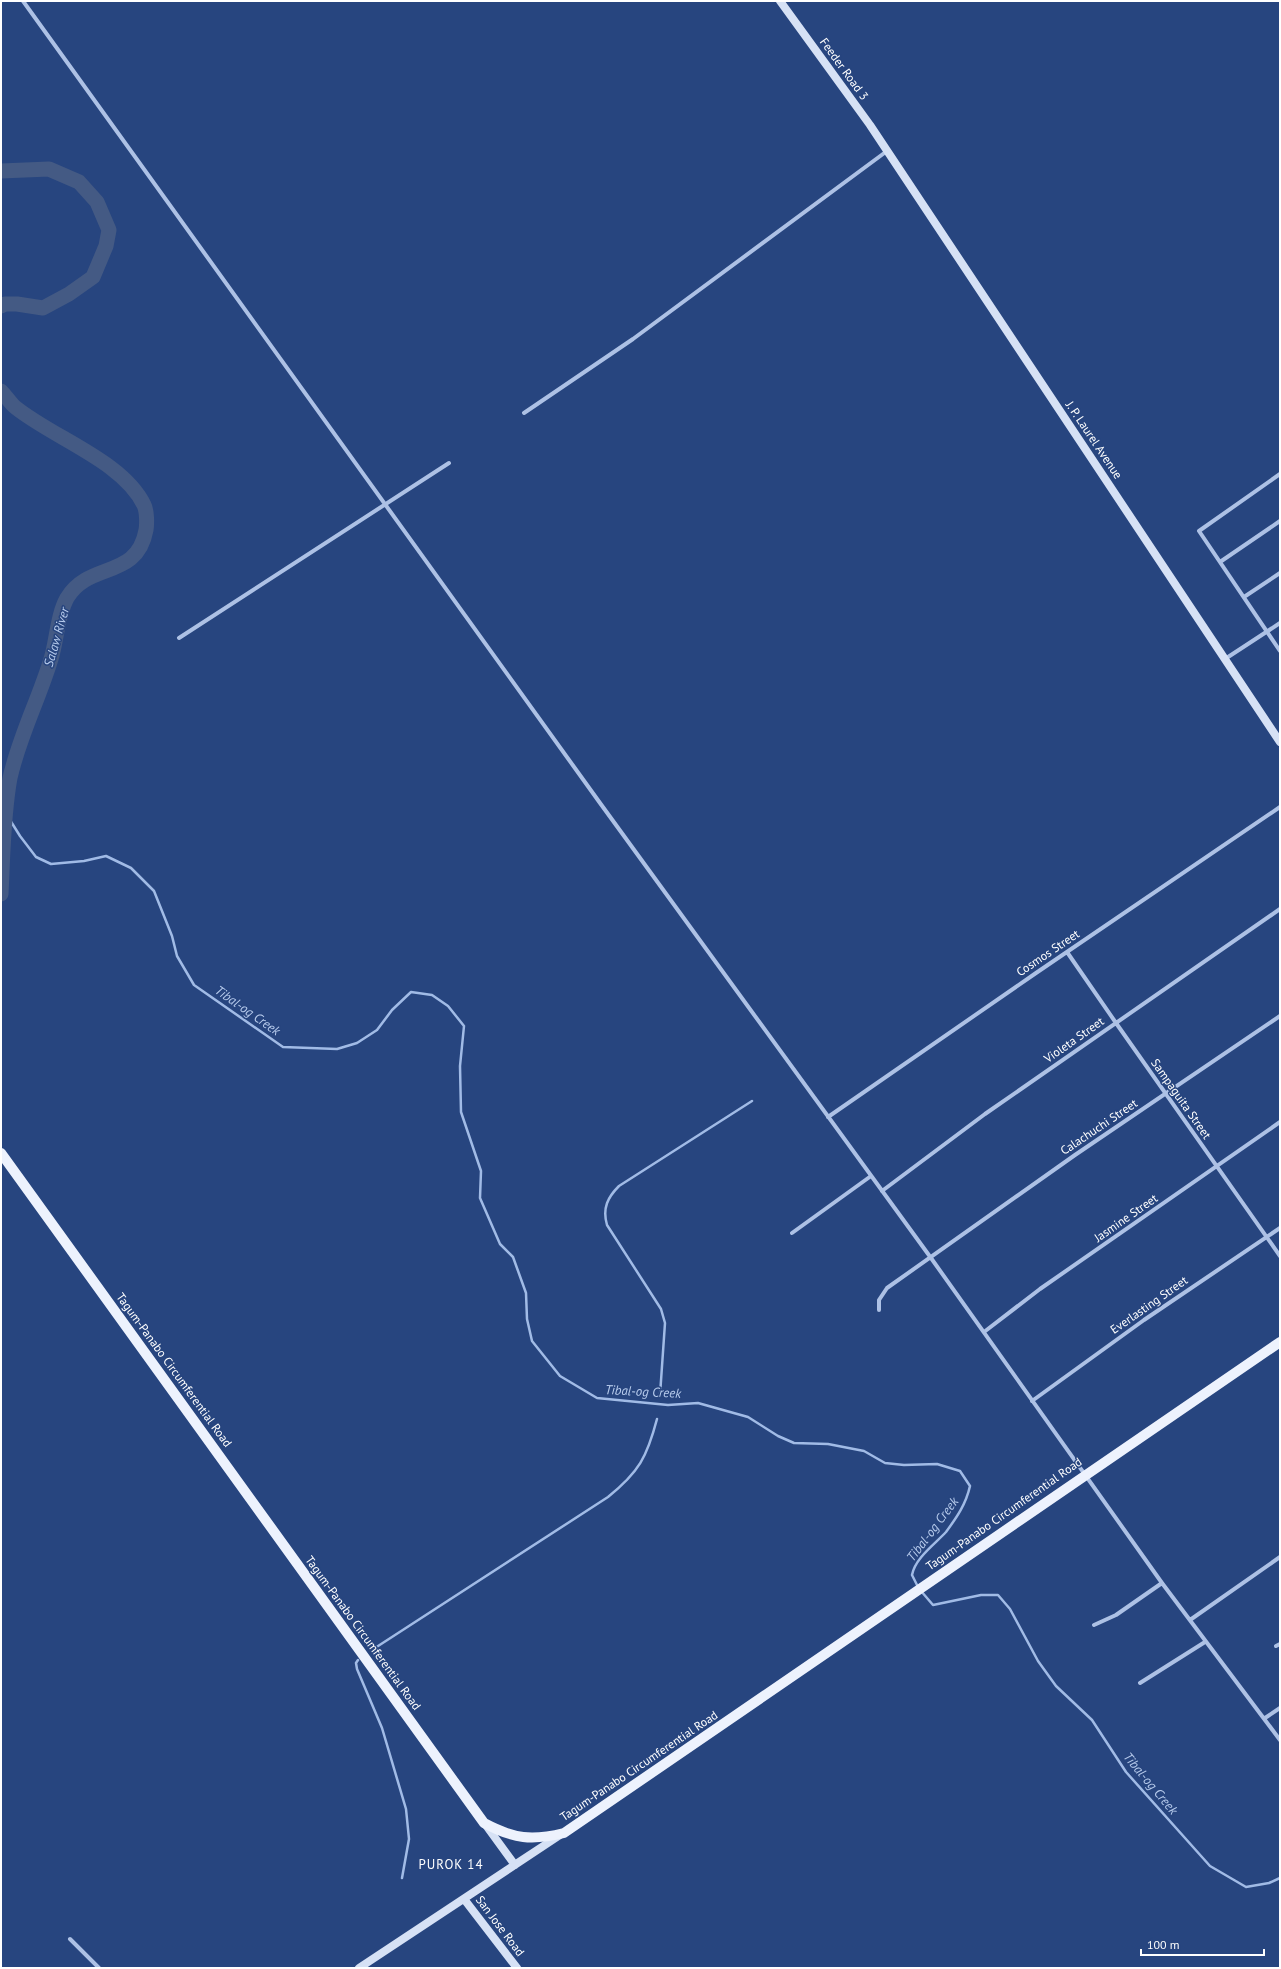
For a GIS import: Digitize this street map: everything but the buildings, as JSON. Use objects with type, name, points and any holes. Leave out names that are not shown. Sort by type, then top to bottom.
[{"type":"main road","name":"Tagum-Panabo Circumferential Road","points":[[1,1153],[484,1823],[510,1835],[524,1838],[537,1838],[564,1833],[1085,1474],[1280,1342]]},
{"type":"street","points":[[24,1],[931,1258],[1162,1583],[1205,1642],[1265,1718],[1280,1740]]},
{"type":"street","name":"Feeder Road 3","points":[[780,1],[888,151]]},
{"type":"street","points":[[524,413],[632,339],[888,151]]},
{"type":"street","name":"J. P. Laurel Avenue","points":[[888,151],[1280,742]]},
{"type":"street","points":[[179,638],[449,463]]},
{"type":"street","points":[[1280,474],[1199,531],[1280,651]]},
{"type":"street","points":[[1220,562],[1280,521]]},
{"type":"street","points":[[1244,597],[1280,573]]},
{"type":"street","points":[[1225,659],[1280,623]]},
{"type":"street","name":"Cosmos Street","points":[[828,1117],[1280,807]]},
{"type":"street","name":"Violeta Street","points":[[882,1191],[985,1114],[1280,909]]},
{"type":"street","name":"Sampaguita Street","points":[[1068,952],[1116,1024],[1280,1256]]},
{"type":"street","name":"Calachuchi Street","points":[[879,1310],[879,1300],[887,1288],[1075,1155],[1280,1016]]},
{"type":"street","name":"Jasmine Street","points":[[984,1332],[1040,1289],[1280,1122]]},
{"type":"street","points":[[792,1233],[871,1176]]},
{"type":"street","name":"Everlasting Street","points":[[1032,1401],[1144,1320],[1280,1228]]},
{"type":"street","points":[[1190,1620],[1280,1557]]},
{"type":"street","points":[[1094,1625],[1116,1615],[1162,1583]]},
{"type":"street","points":[[1140,1683],[1205,1642]]},
{"type":"street","points":[[1265,1718],[1280,1708]]},
{"type":"street","points":[[484,1823],[515,1865]]},
{"type":"street","points":[[359,1968],[564,1833]]},
{"type":"street","name":"San Jose Road","points":[[464,1899],[516,1968]]},
{"type":"street","points":[[70,1939],[99,1968]]},
{"type":"waterway","name":"Salaw River","points":[[1,171],[49,169],[79,182],[97,202],[109,230],[106,246],[93,277],[69,294],[43,308],[17,304],[5,304],[1,306]]},
{"type":"waterway","name":"Salaw River","points":[[1,391],[13,405],[31,418],[86,451],[120,475],[134,489],[144,505],[147,521],[141,546],[133,557],[123,564],[87,579],[76,587],[67,598],[61,612],[51,659],[24,733],[10,778],[5,821],[1,894]]},
{"type":"waterway","name":"Tibal-og Creek","points":[[5,812],[20,836],[36,857],[51,864],[84,861],[106,856],[131,868],[154,891],[172,936],[177,956],[194,985],[283,1047],[337,1049],[357,1043],[377,1030],[392,1010],[411,992],[432,995],[448,1006],[464,1026],[460,1066],[461,1112],[481,1171],[480,1198],[500,1244],[513,1257],[526,1293],[527,1319],[532,1341],[560,1376],[597,1398],[668,1405],[698,1403],[748,1417],[778,1436],[794,1443],[828,1444],[864,1451],[885,1463],[904,1465],[937,1464],[960,1471],[970,1486],[964,1505],[946,1532],[917,1563],[912,1575],[918,1587]]},
{"type":"waterway","points":[[660,1395],[665,1323],[661,1309],[607,1225],[605,1213],[607,1203],[619,1186],[752,1101]]},
{"type":"waterway","points":[[375,1648],[608,1497],[627,1480],[640,1463],[649,1444],[657,1419]]},
{"type":"waterway","name":"Tibal-og Creek","points":[[921,1591],[933,1605],[981,1595],[998,1595],[1010,1609],[1038,1661],[1056,1686],[1092,1720],[1126,1772],[1210,1866],[1246,1887],[1269,1883],[1280,1878]]},
{"type":"waterway","points":[[358,1660],[356,1663],[357,1669],[382,1728],[406,1809],[409,1839],[402,1878]]},
{"type":"district","name":"PUROK 14","points":[[451,1864]]}]
